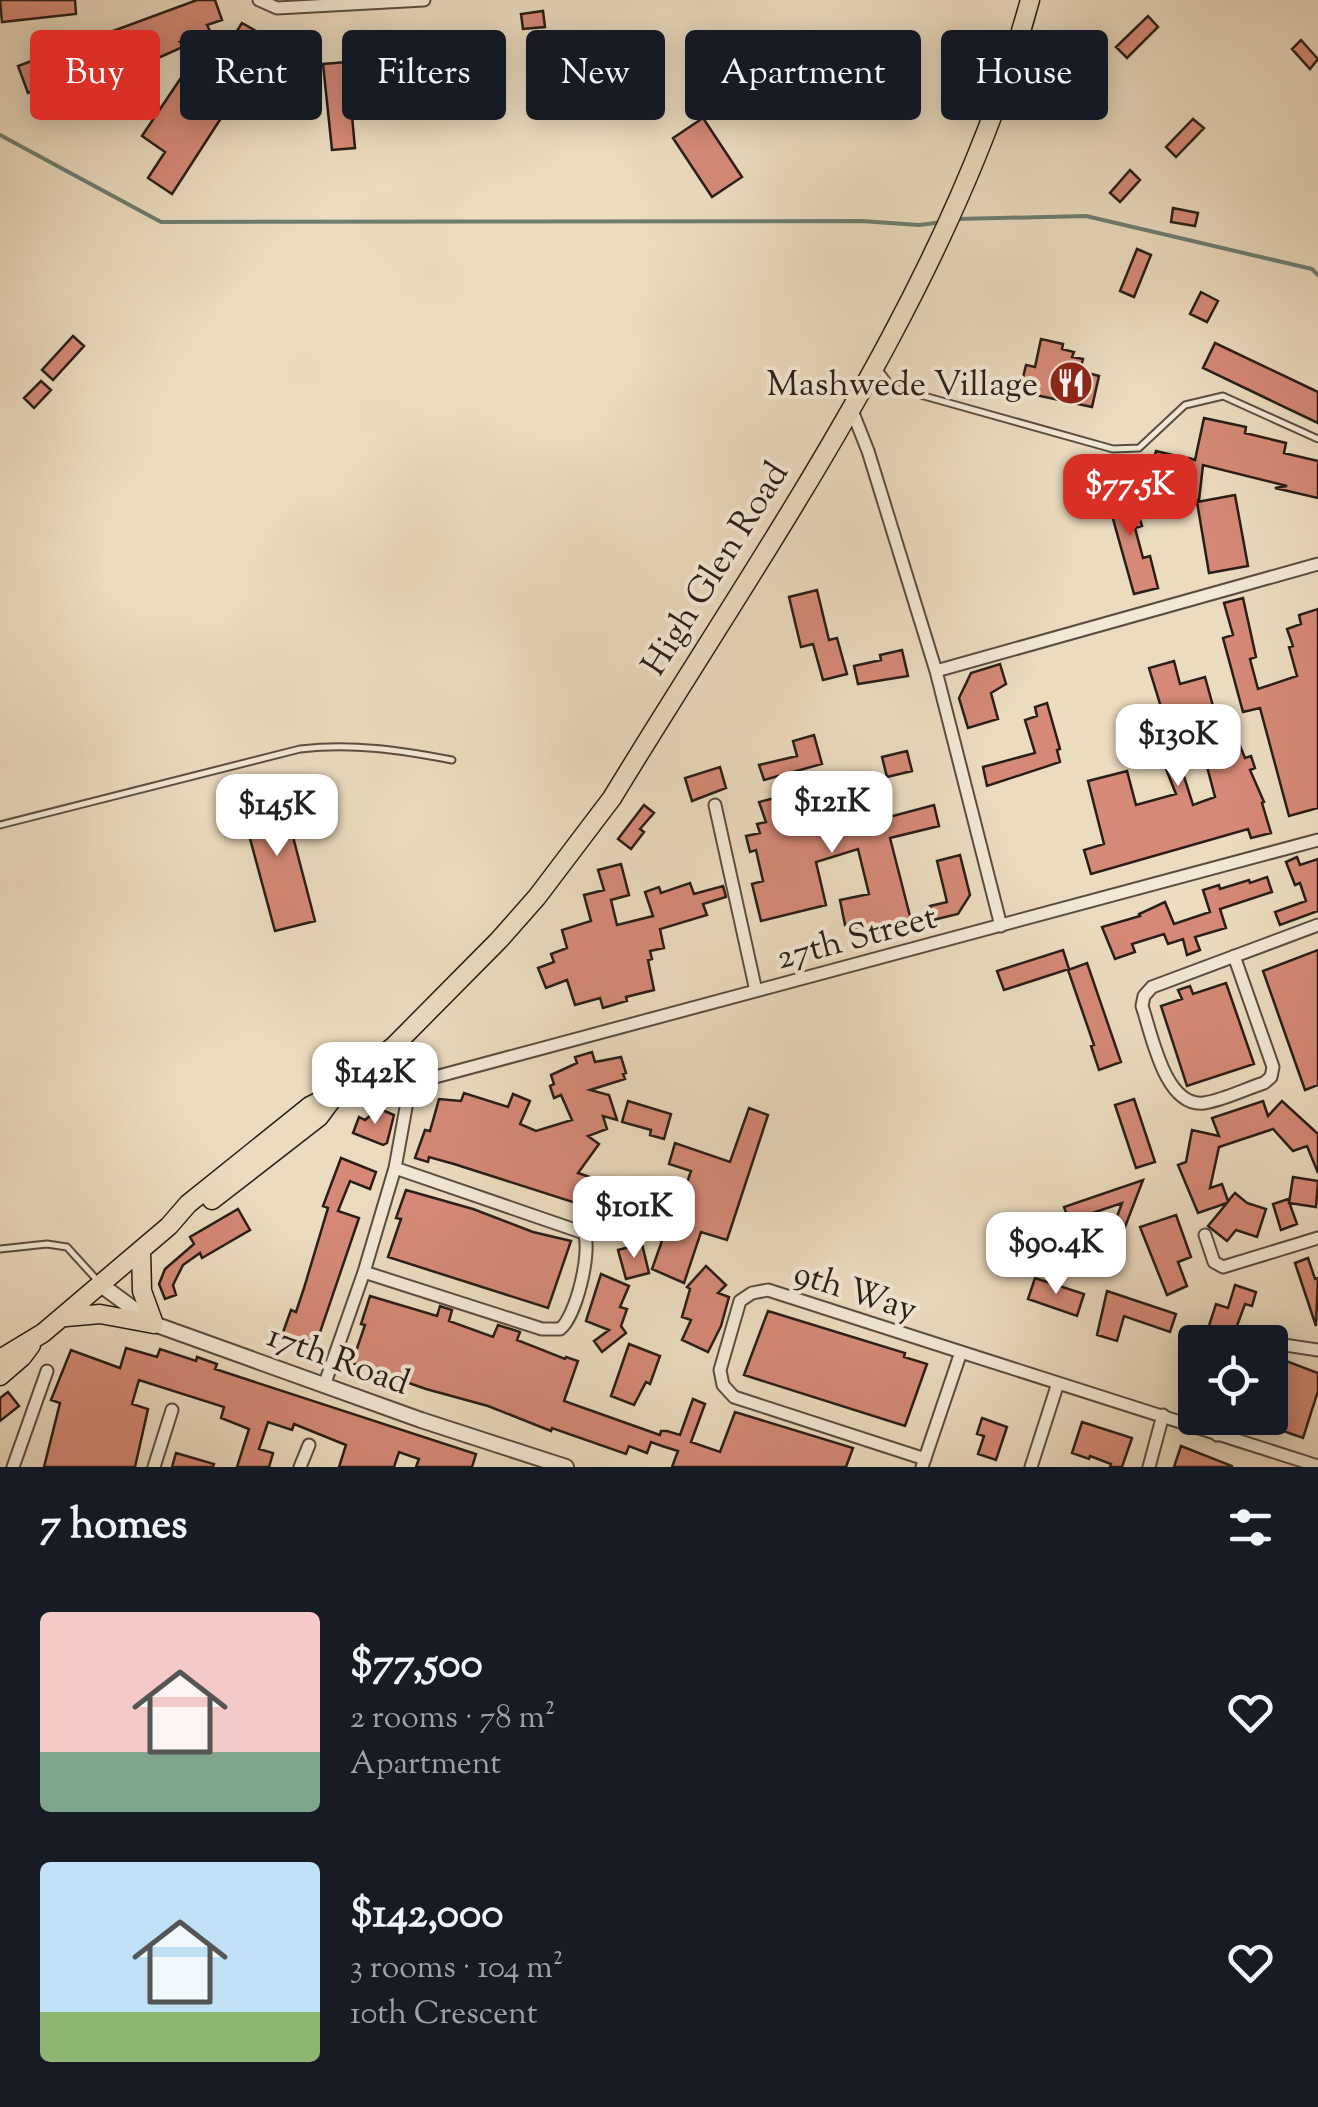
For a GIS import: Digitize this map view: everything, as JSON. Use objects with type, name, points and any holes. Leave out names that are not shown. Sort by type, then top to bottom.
[{"type":"main road","name":"High Glen Road","points":[[0,1359],[34,1340],[63,1317],[169,1226],[188,1204],[310,1106],[336,1094],[394,1046],[499,940],[603,810],[875,364],[956,204],[1009,76],[1030,0]]},
{"type":"main road","points":[[63,1317],[100,1314],[154,1324],[140,1280],[141,1251]]},
{"type":"main road","name":"High Glen Road","points":[[0,1376],[22,1358],[34,1340]]},
{"type":"street","points":[[258,0],[277,8],[424,0]]},
{"type":"street","points":[[851,408],[936,670],[1001,926]]},
{"type":"street","points":[[936,670],[1318,564]]},
{"type":"street","points":[[715,806],[756,991]]},
{"type":"street","name":"27th Street","points":[[408,1084],[1318,840]]},
{"type":"street","points":[[1234,956],[1273,1067],[1271,1077],[1264,1083],[1202,1103],[1185,1100],[1172,1091],[1142,1006],[1144,996],[1152,987],[1234,956],[1318,926]]},
{"type":"street","points":[[325,1384],[396,1168],[408,1084],[394,1046]]},
{"type":"street","points":[[364,1272],[542,1329],[560,1329],[571,1318],[588,1250],[584,1233],[396,1168]]},
{"type":"street","points":[[1206,1236],[1214,1262],[1223,1266],[1318,1238]]},
{"type":"street","name":"17th Road","points":[[101,1285],[154,1324],[421,1420],[566,1467]]},
{"type":"street","name":"9th Way","points":[[924,1463],[734,1396],[723,1384],[720,1370],[740,1302],[752,1292],[768,1290],[960,1352]]},
{"type":"street","points":[[1288,1345],[1318,1350]]},
{"type":"street","points":[[924,1463],[960,1352],[1178,1421]]},
{"type":"street","points":[[13,1467],[47,1371]]},
{"type":"street","points":[[1031,1467],[1058,1382]]},
{"type":"street","points":[[154,1467],[172,1410]]},
{"type":"street","points":[[1149,1467],[1163,1416]]},
{"type":"street","points":[[1217,1435],[1318,1466]]},
{"type":"street","points":[[300,1467],[309,1445]]},
{"type":"lane","points":[[875,364],[892,387],[1113,450],[1140,448],[1186,405],[1223,396],[1318,440]]},
{"type":"lane","points":[[0,826],[300,749],[342,744],[388,747],[452,760]]},
{"type":"lane","points":[[0,1249],[47,1244],[67,1247],[101,1285]]},
{"type":"building","points":[[0,0],[75,0],[76,14],[2,22]]},
{"type":"building","points":[[197,0],[215,0],[222,20],[207,25],[210,30],[180,30],[180,48],[160,57],[160,30],[116,30]]},
{"type":"building","points":[[543,11],[545,27],[523,29],[521,14]]},
{"type":"building","points":[[1148,16],[1158,27],[1127,58],[1116,47]]},
{"type":"building","points":[[1301,40],[1318,59],[1310,69],[1292,49]]},
{"type":"building","points":[[30,62],[30,92],[28,93],[18,66]]},
{"type":"building","points":[[342,62],[342,120],[352,120],[355,148],[332,150],[323,64]]},
{"type":"building","points":[[180,79],[180,120],[220,120],[172,194],[148,178],[165,152],[142,136],[153,120],[160,120],[160,109]]},
{"type":"building","points":[[1193,119],[1204,128],[1176,157],[1166,147]]},
{"type":"building","points":[[704,120],[742,177],[712,197],[673,138]]},
{"type":"building","points":[[1130,170],[1140,180],[1120,202],[1110,193]]},
{"type":"building","points":[[1173,208],[1198,213],[1195,226],[1171,222]]},
{"type":"building","points":[[1137,249],[1151,255],[1134,297],[1120,291]]},
{"type":"building","points":[[1201,292],[1218,301],[1207,322],[1190,314]]},
{"type":"building","points":[[73,336],[84,346],[53,380],[42,370]]},
{"type":"building","points":[[1041,339],[1063,344],[1062,349],[1074,352],[1072,357],[1083,359],[1080,371],[1099,376],[1092,407],[1031,394],[1032,388],[1021,386],[1026,365],[1035,367]]},
{"type":"building","points":[[1215,343],[1318,392],[1318,423],[1203,368]]},
{"type":"building","points":[[41,381],[51,390],[34,408],[24,398]]},
{"type":"building","points":[[1204,418],[1246,427],[1245,433],[1286,443],[1284,453],[1318,461],[1318,498],[1203,465],[1196,500],[1189,458],[1195,460]]},
{"type":"building","points":[[1156,451],[1181,457],[1179,472],[1152,466]]},
{"type":"building","points":[[1113,472],[1125,510],[1136,507],[1142,526],[1135,528],[1143,558],[1150,556],[1158,588],[1134,594],[1101,476]]},
{"type":"building","points":[[1235,495],[1248,566],[1209,573],[1197,502]]},
{"type":"building","points":[[817,590],[829,640],[837,638],[847,674],[823,680],[813,644],[801,647],[789,597]]},
{"type":"building","points":[[1243,598],[1256,657],[1250,659],[1258,689],[1297,676],[1287,629],[1301,624],[1299,615],[1318,609],[1318,808],[1289,816],[1260,708],[1243,712],[1223,638],[1233,635],[1224,603]]},
{"type":"building","points":[[902,650],[908,676],[858,684],[854,666]]},
{"type":"building","points":[[1174,661],[1180,684],[1205,677],[1213,706],[1186,713],[1194,743],[1214,737],[1219,753],[1240,746],[1245,758],[1251,756],[1255,768],[1250,770],[1264,802],[1271,833],[1251,838],[1248,829],[1091,874],[1084,850],[1104,844],[1088,781],[1127,771],[1136,805],[1176,794],[1162,759],[1170,757],[1168,747],[1173,746],[1149,668]],"holes":[[[1205,759],[1215,797],[1193,805],[1181,767]]]},
{"type":"building","points":[[1000,664],[1006,684],[991,693],[998,719],[968,728],[959,698],[971,673]]},
{"type":"building","points":[[1047,703],[1060,762],[987,786],[983,767],[1035,753],[1025,720],[1037,716],[1035,707]]},
{"type":"building","points":[[814,735],[822,764],[764,780],[759,765],[797,756],[793,741]]},
{"type":"building","points":[[907,751],[912,771],[887,777],[882,757]]},
{"type":"building","points":[[720,767],[726,788],[692,801],[685,778]]},
{"type":"building","points":[[280,787],[315,921],[275,931],[239,798]]},
{"type":"building","points":[[817,787],[820,801],[869,788],[878,820],[934,805],[939,826],[890,838],[912,924],[858,937],[854,923],[845,925],[840,900],[869,894],[858,849],[816,862],[826,905],[761,921],[752,884],[763,881],[756,850],[750,852],[746,836],[760,833],[757,824],[766,822],[759,802]]},
{"type":"building","points":[[644,805],[654,813],[640,829],[644,832],[631,849],[618,839]]},
{"type":"building","points":[[960,855],[970,895],[958,914],[933,920],[930,906],[947,902],[937,861]]},
{"type":"building","points":[[1297,857],[1300,865],[1318,859],[1318,911],[1280,925],[1275,912],[1306,901],[1286,862]]},
{"type":"building","points":[[621,864],[629,895],[611,900],[617,925],[653,916],[645,892],[659,887],[661,893],[690,883],[694,894],[723,886],[726,897],[703,904],[707,915],[660,929],[664,948],[650,951],[652,959],[648,960],[654,990],[603,1008],[600,998],[575,1005],[567,980],[546,988],[538,968],[554,962],[551,954],[567,948],[562,930],[591,921],[584,895],[604,890],[598,870]]},
{"type":"building","points":[[1267,877],[1272,892],[1220,909],[1226,928],[1195,937],[1200,950],[1187,955],[1183,939],[1168,944],[1164,934],[1132,944],[1135,952],[1115,959],[1102,927],[1140,916],[1165,902],[1174,924],[1210,912],[1203,890]]},
{"type":"building","points":[[1063,950],[1069,969],[1004,990],[997,971]]},
{"type":"building","points":[[1318,950],[1318,1085],[1305,1090],[1263,971]]},
{"type":"building","points":[[1087,963],[1121,1062],[1099,1070],[1068,970]]},
{"type":"building","points":[[1226,983],[1254,1064],[1187,1086],[1161,1006],[1182,999],[1178,990],[1190,986],[1193,994]]},
{"type":"building","points":[[592,1052],[595,1062],[621,1057],[626,1073],[625,1079],[590,1090],[609,1095],[617,1120],[603,1116],[607,1129],[588,1136],[599,1144],[578,1173],[590,1177],[582,1205],[454,1164],[429,1157],[428,1162],[415,1158],[425,1130],[430,1131],[439,1099],[461,1101],[464,1093],[508,1107],[513,1094],[530,1101],[520,1124],[536,1131],[572,1120],[561,1095],[554,1098],[551,1075],[577,1063],[575,1057]]},
{"type":"building","points":[[1134,1099],[1155,1162],[1136,1168],[1115,1105]]},
{"type":"building","points":[[628,1101],[671,1114],[664,1139],[650,1135],[651,1130],[622,1122]]},
{"type":"building","points":[[1263,1101],[1268,1116],[1282,1101],[1318,1134],[1318,1173],[1307,1146],[1293,1151],[1273,1129],[1219,1147],[1210,1188],[1222,1184],[1228,1201],[1235,1193],[1247,1203],[1266,1209],[1257,1237],[1236,1230],[1227,1241],[1208,1226],[1227,1203],[1198,1213],[1178,1165],[1186,1162],[1192,1130],[1219,1136],[1212,1118]]},
{"type":"building","points":[[749,1108],[768,1115],[727,1240],[701,1232],[684,1283],[652,1269],[669,1221],[643,1213],[649,1193],[680,1203],[691,1171],[669,1164],[675,1143],[730,1162]]},
{"type":"building","points":[[380,1109],[394,1115],[387,1143],[383,1145],[353,1133],[359,1117],[377,1117]]},
{"type":"building","points":[[341,1158],[376,1172],[370,1189],[350,1181],[338,1211],[359,1218],[314,1350],[281,1338],[304,1288],[328,1208],[323,1206]]},
{"type":"building","points":[[1293,1177],[1318,1181],[1316,1207],[1289,1203]]},
{"type":"building","points":[[1143,1180],[1123,1232],[1113,1228],[1122,1203],[1069,1221],[1064,1207]]},
{"type":"building","points":[[406,1190],[571,1241],[548,1308],[388,1257]]},
{"type":"building","points":[[1288,1199],[1297,1224],[1281,1230],[1273,1204]]},
{"type":"building","points":[[238,1209],[250,1230],[183,1265],[173,1285],[176,1295],[165,1299],[159,1284],[165,1269],[194,1244],[190,1237]]},
{"type":"building","points":[[1176,1215],[1191,1257],[1178,1262],[1187,1286],[1167,1295],[1140,1227]]},
{"type":"building","points":[[642,1244],[649,1273],[626,1279],[618,1250]]},
{"type":"building","points":[[1308,1258],[1315,1279],[1318,1278],[1316,1326],[1295,1263]]},
{"type":"building","points":[[706,1266],[726,1285],[718,1293],[729,1297],[708,1352],[682,1340],[691,1320],[682,1317],[690,1289],[687,1287]]},
{"type":"building","points":[[601,1274],[629,1286],[620,1307],[627,1309],[621,1326],[626,1333],[602,1352],[594,1341],[609,1330],[586,1321]]},
{"type":"building","points":[[1035,1278],[1084,1294],[1077,1316],[1028,1299]]},
{"type":"building","points":[[1235,1285],[1256,1292],[1252,1306],[1245,1304],[1237,1325],[1209,1325],[1216,1304],[1228,1308]]},
{"type":"building","points":[[1107,1291],[1176,1314],[1170,1332],[1124,1316],[1117,1341],[1097,1335]]},
{"type":"building","points":[[370,1296],[437,1316],[440,1306],[452,1310],[449,1321],[493,1337],[498,1325],[520,1332],[517,1340],[578,1361],[564,1401],[660,1435],[667,1431],[680,1435],[693,1399],[705,1404],[691,1442],[720,1452],[735,1412],[853,1448],[846,1467],[672,1467],[678,1451],[651,1442],[647,1453],[629,1446],[626,1454],[552,1428],[551,1431],[488,1406],[352,1363]]},
{"type":"building","points":[[768,1311],[905,1353],[904,1357],[927,1364],[905,1426],[744,1375]]},
{"type":"building","points":[[629,1344],[660,1356],[650,1384],[646,1382],[634,1405],[611,1396]]},
{"type":"building","points":[[126,1348],[157,1357],[160,1349],[196,1361],[197,1357],[217,1364],[215,1369],[476,1454],[472,1467],[416,1467],[419,1459],[399,1452],[394,1467],[339,1467],[346,1445],[294,1424],[292,1430],[268,1422],[259,1449],[273,1453],[269,1467],[237,1467],[249,1429],[221,1418],[224,1407],[139,1380],[132,1404],[148,1409],[135,1467],[44,1467],[60,1403],[51,1400],[71,1350],[120,1368]]},
{"type":"building","points":[[1288,1362],[1318,1373],[1318,1391],[1303,1438],[1288,1433]]},
{"type":"building","points":[[8,1392],[19,1406],[0,1421],[0,1398]]},
{"type":"building","points":[[982,1418],[1007,1427],[996,1460],[978,1454],[984,1436],[977,1434]]},
{"type":"building","points":[[1082,1422],[1132,1438],[1122,1467],[1110,1467],[1111,1464],[1090,1456],[1089,1459],[1072,1453]]},
{"type":"building","points":[[1181,1446],[1232,1466],[1232,1467],[1174,1467]]},
{"type":"building","points":[[176,1453],[214,1464],[213,1467],[172,1467]]},
{"type":"waterway","points":[[0,135],[161,222],[943,222]]},
{"type":"waterway","points":[[957,219],[1086,216],[1312,269],[1318,275]]},
{"type":"place","name":"Mashwede Village","points":[[1071,383]]}]
